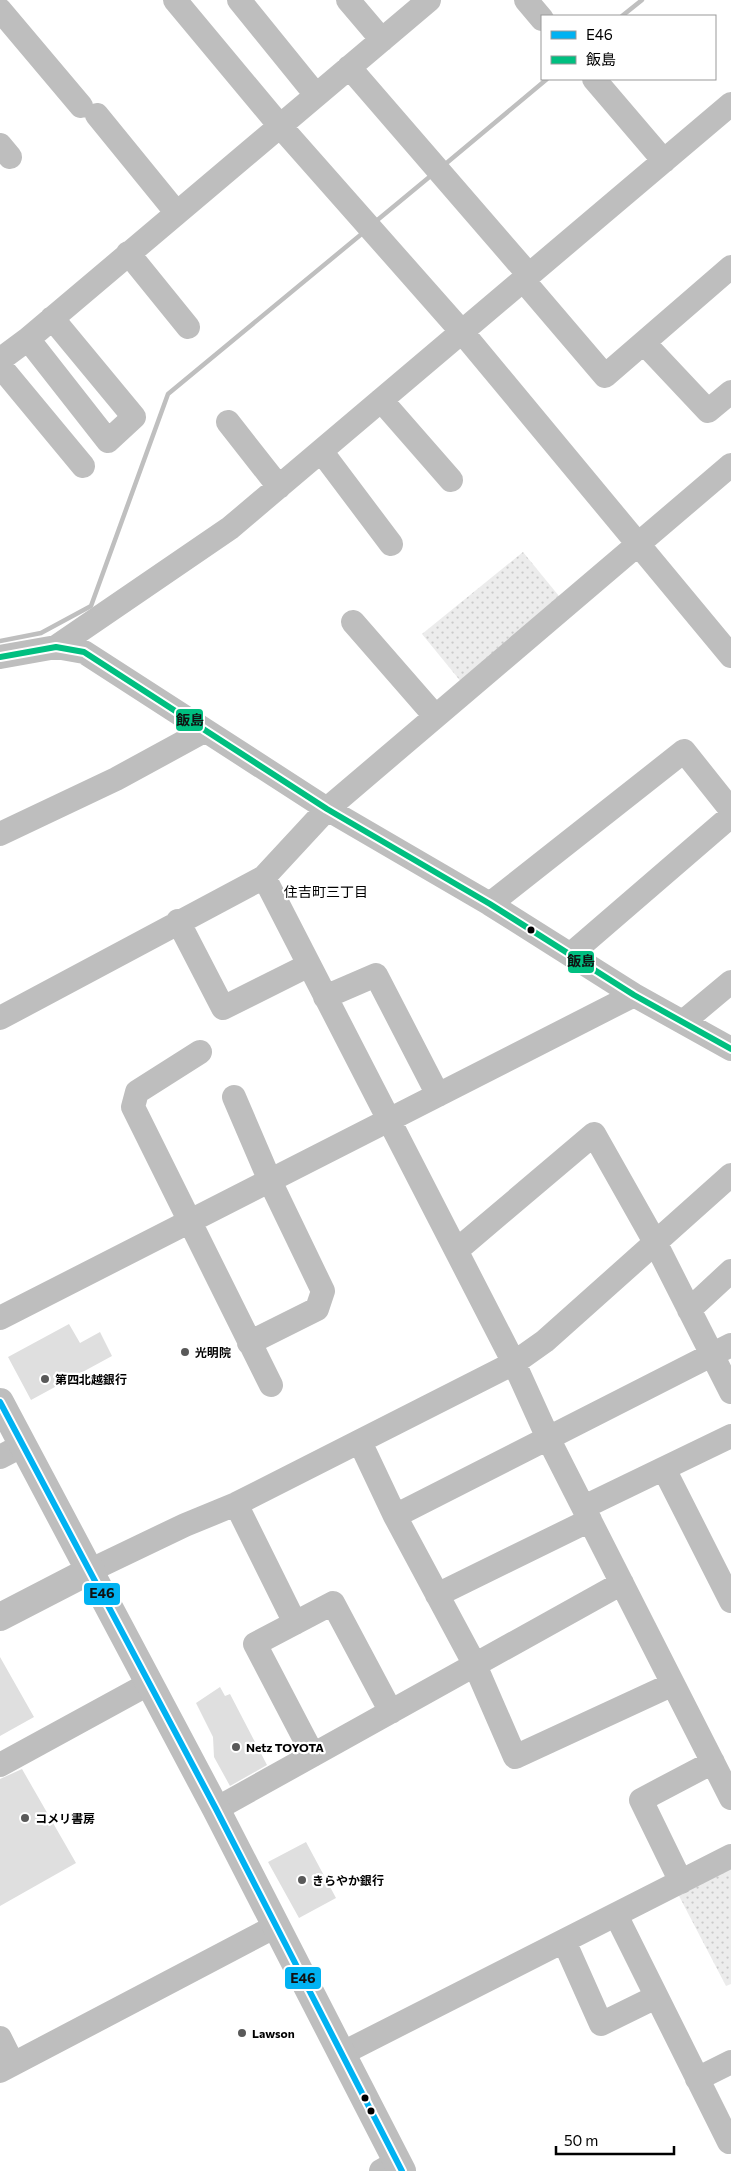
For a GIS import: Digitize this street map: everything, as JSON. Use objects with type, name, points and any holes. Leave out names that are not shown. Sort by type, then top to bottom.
[{"type":"main road","points":[[0,1402],[12,1451],[91,1570],[343,2053],[393,2168]]},
{"type":"main road","points":[[0,1617],[91,1570]]},
{"type":"street","points":[[0,5],[6,0]]},
{"type":"street","points":[[175,0],[280,126],[462,332],[731,656]]},
{"type":"street","points":[[239,0],[316,94]]},
{"type":"street","points":[[348,0],[382,40]]},
{"type":"street","points":[[83,466],[1,359],[28,339],[429,0]]},
{"type":"street","points":[[526,0],[541,18]]},
{"type":"street","points":[[0,10],[176,212]]},
{"type":"street","points":[[349,67],[606,376],[728,275]]},
{"type":"street","points":[[595,80],[664,161]]},
{"type":"street","points":[[56,647],[230,528],[731,104]]},
{"type":"street","points":[[128,253],[188,327]]},
{"type":"street","points":[[28,339],[108,441],[134,418],[52,318]]},
{"type":"street","points":[[644,343],[708,411],[731,392]]},
{"type":"street","points":[[381,400],[451,480]]},
{"type":"street","points":[[228,422],[279,487]]},
{"type":"street","points":[[321,451],[391,544]]},
{"type":"street","points":[[0,1018],[264,877],[327,809],[637,543],[731,465]]},
{"type":"street","points":[[353,622],[435,716]]},
{"type":"street","points":[[0,657],[56,647],[84,652],[327,809],[490,904],[572,954],[634,995],[731,1049]]},
{"type":"street","points":[[0,834],[116,780],[204,731]]},
{"type":"street","points":[[490,904],[684,752],[731,810]]},
{"type":"street","points":[[572,954],[731,816]]},
{"type":"street","points":[[264,877],[388,1120],[457,1250],[514,1363],[548,1438],[731,1798]]},
{"type":"street","points":[[178,922],[223,1008],[309,964]]},
{"type":"street","points":[[325,997],[376,975],[438,1095]]},
{"type":"street","points":[[683,1022],[731,982]]},
{"type":"street","points":[[0,1318],[634,995]]},
{"type":"street","points":[[200,1052],[137,1092],[133,1107],[271,1385]]},
{"type":"street","points":[[234,1097],[270,1181],[323,1291],[317,1308],[250,1343]]},
{"type":"street","points":[[457,1250],[594,1134],[655,1242],[689,1310],[722,1350],[731,1392]]},
{"type":"street","points":[[91,1570],[185,1525],[236,1504],[514,1363],[545,1341],[731,1175]]},
{"type":"street","points":[[689,1310],[731,1272]]},
{"type":"street","points":[[395,1516],[722,1350]]},
{"type":"street","points":[[437,1595],[587,1514],[664,1469],[731,1436]]},
{"type":"street","points":[[360,1442],[395,1516],[475,1665],[515,1757],[673,1684]]},
{"type":"street","points":[[664,1469],[731,1601]]},
{"type":"street","points":[[236,1504],[295,1623]]},
{"type":"street","points":[[216,1809],[622,1583]]},
{"type":"street","points":[[313,1755],[255,1644],[333,1603],[391,1712]]},
{"type":"street","points":[[0,1765],[150,1684]]},
{"type":"street","points":[[681,1882],[641,1800],[713,1762]]},
{"type":"street","points":[[343,2053],[731,1856]]},
{"type":"street","points":[[616,1915],[729,2142],[731,2141]]},
{"type":"street","points":[[0,2038],[7,2068],[276,1926]]},
{"type":"street","points":[[564,1941],[601,2024],[656,1997]]},
{"type":"street","points":[[697,2079],[731,2062]]},
{"type":"shaded area","points":[[523,552],[563,601],[462,683],[422,634]]},
{"type":"shaded area","points":[[731,1865],[731,1984],[726,1986],[678,1894]]},
{"type":"building","name":"第四北越銀行","points":[[69,1324],[80,1343],[100,1332],[112,1356],[31,1400],[8,1357]]},
{"type":"building","points":[[0,1657],[34,1717],[0,1736]]},
{"type":"building","name":"Netz TOYOTA","points":[[220,1687],[225,1696],[230,1694],[267,1765],[230,1786],[214,1757],[213,1737],[196,1703]]},
{"type":"building","name":"コメリ書房","points":[[22,1769],[76,1863],[0,1906],[0,1779]]},
{"type":"building","name":"きらやか銀行","points":[[306,1842],[336,1898],[299,1918],[268,1862]]},
{"type":"waterway","points":[[623,15],[642,0]]},
{"type":"waterway","points":[[443,166],[546,80]]},
{"type":"waterway","points":[[375,222],[433,174]]},
{"type":"waterway","points":[[0,641],[41,633],[91,606],[168,394],[364,232]]},
{"type":"transit line","name":"飯島","points":[[0,657],[56,647],[84,652],[327,809],[490,904],[634,995],[731,1049]]},
{"type":"transit line","name":"E46","points":[[0,1402],[216,1809],[402,2171]]},
{"type":"place","name":"光明院","points":[[185,1352]]},
{"type":"place","name":"第四北越銀行","points":[[45,1379]]},
{"type":"place","name":"Netz TOYOTA","points":[[236,1747]]},
{"type":"place","name":"コメリ書房","points":[[25,1818]]},
{"type":"place","name":"きらやか銀行","points":[[302,1880]]},
{"type":"place","name":"Lawson","points":[[242,2033]]},
{"type":"district","name":"住吉町三丁目","points":[[326,891]]}]
